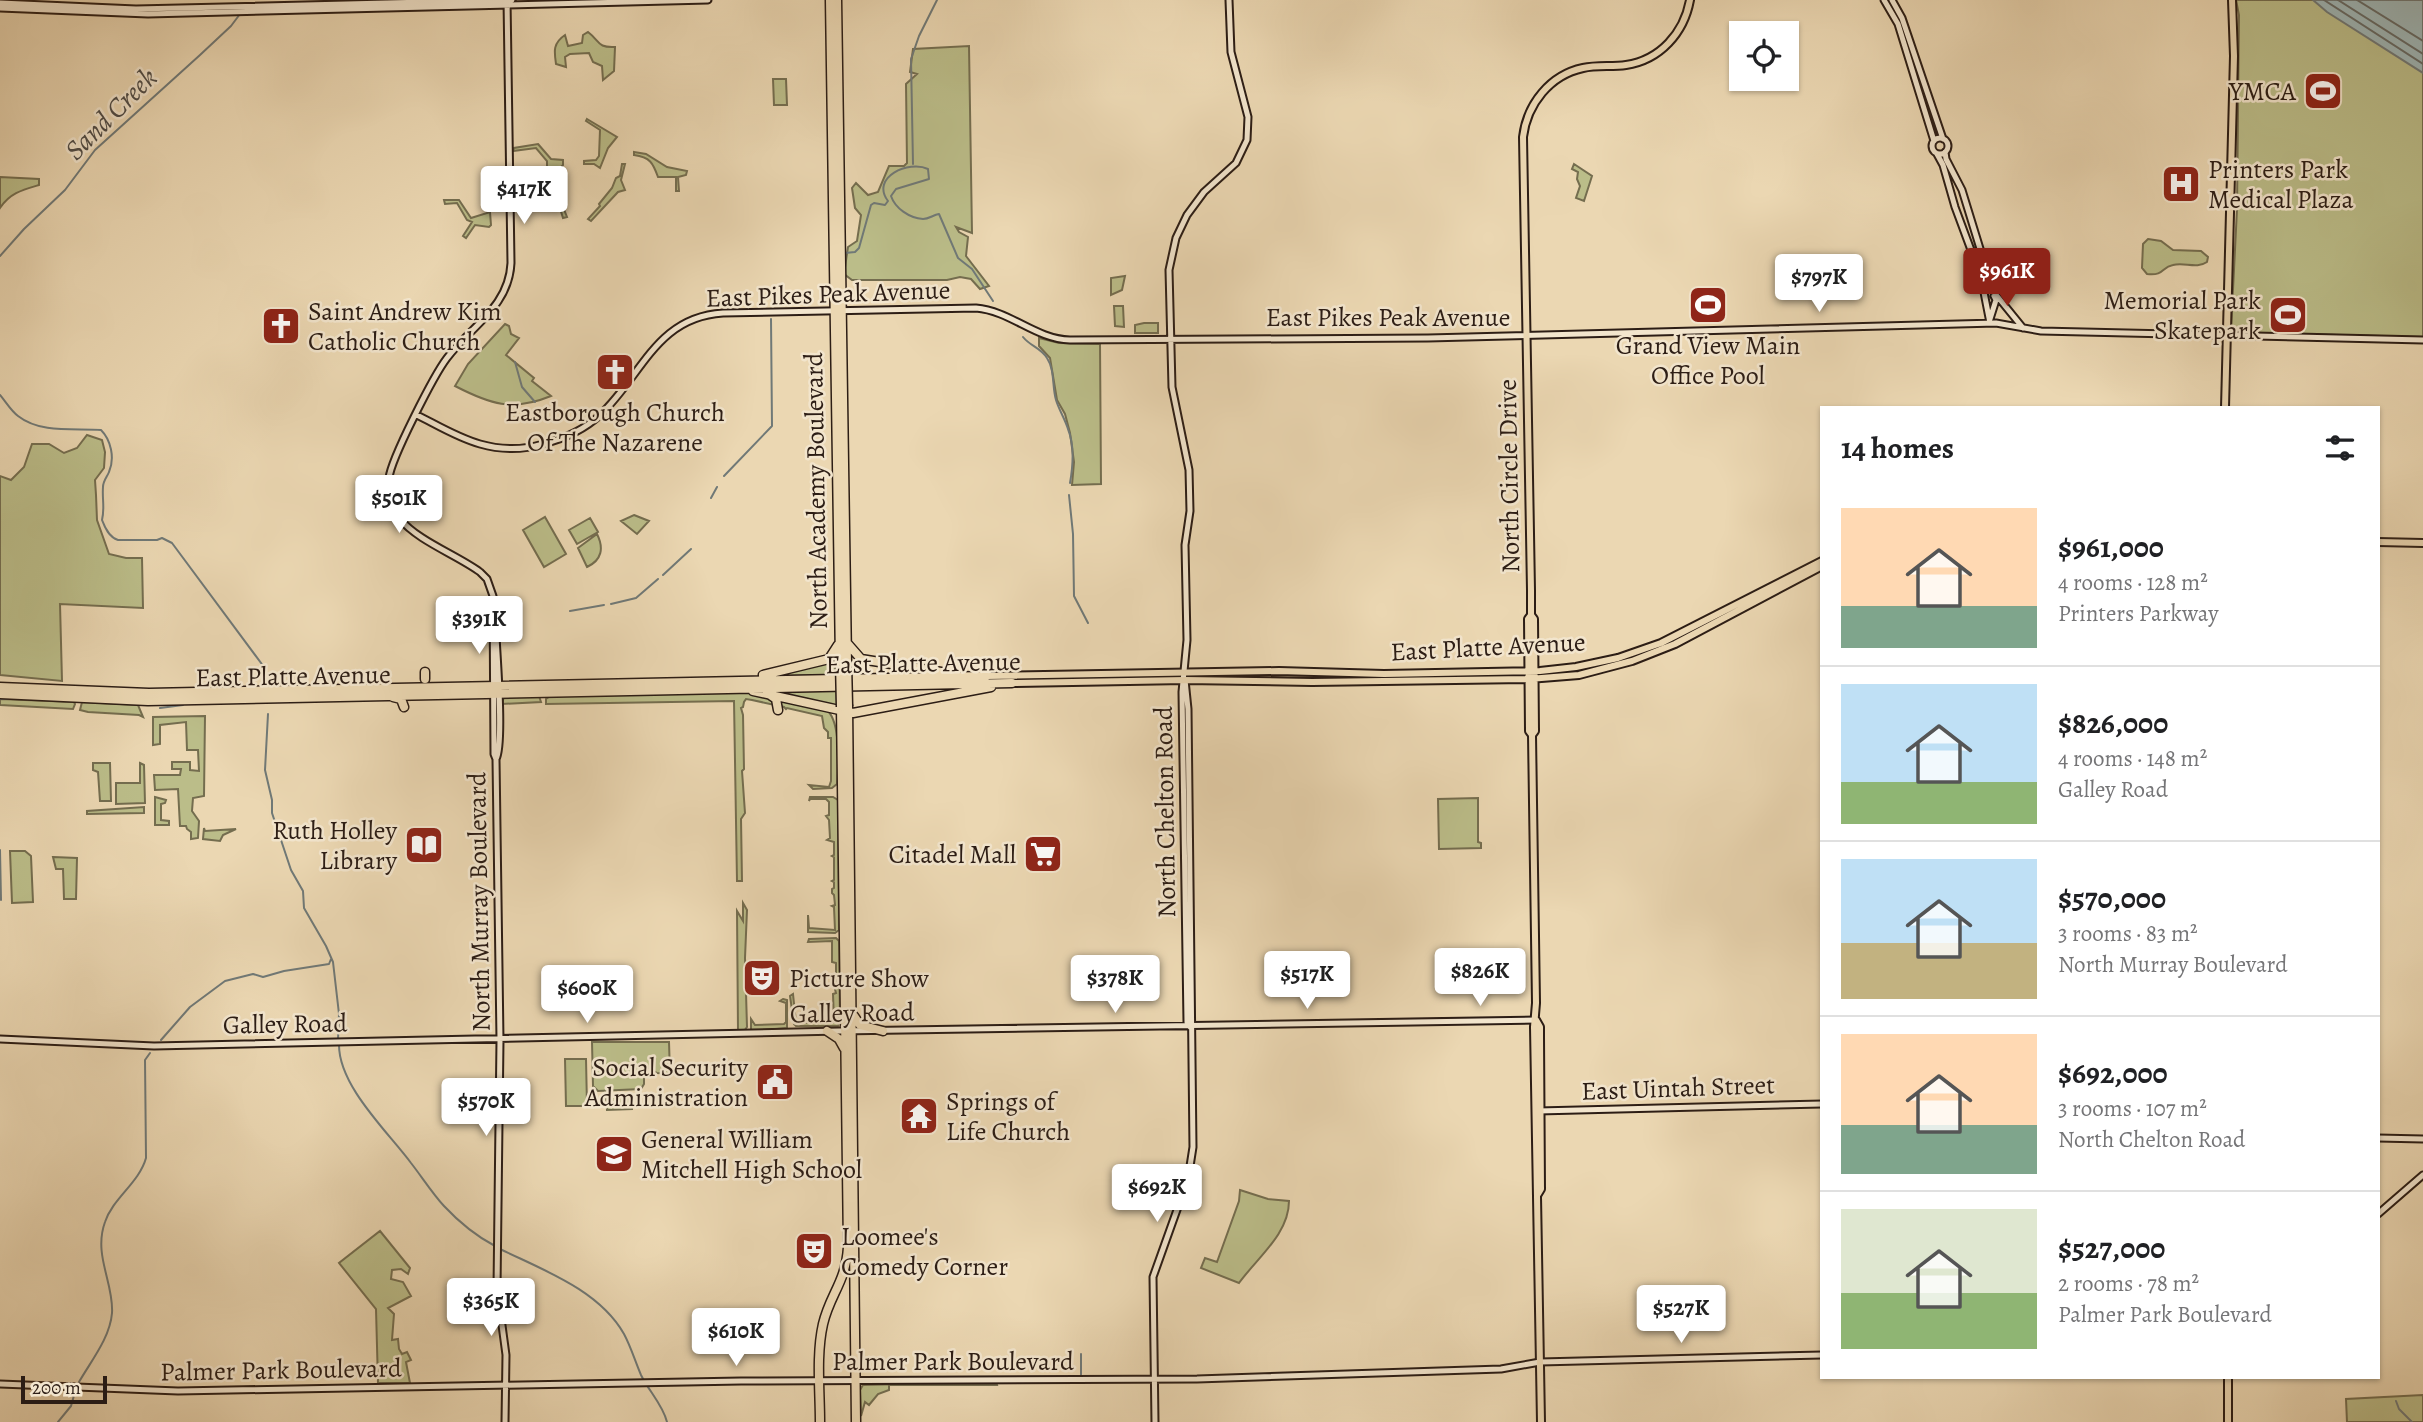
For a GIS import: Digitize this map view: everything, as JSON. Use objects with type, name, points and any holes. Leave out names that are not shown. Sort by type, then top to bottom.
[{"type":"highway","points":[[830,0],[837,310]]},
{"type":"highway","points":[[837,0],[837,310]]},
{"type":"highway","name":"North Academy Boulevard","points":[[820,1422],[823,1324],[841,1283],[847,1260],[845,1052],[852,1008],[837,310]]},
{"type":"highway","points":[[829,659],[843,642],[861,659]]},
{"type":"highway","points":[[728,684],[829,659],[861,659],[918,670],[986,676]]},
{"type":"highway","points":[[401,687],[421,684],[425,675],[431,684],[447,686]]},
{"type":"highway","name":"East Platte Avenue","points":[[276,693],[430,694],[495,689],[986,676]]},
{"type":"highway","points":[[728,684],[827,708],[866,711],[1012,683]]},
{"type":"highway","name":"East Platte Avenue","points":[[728,684],[1012,683]]},
{"type":"highway","name":"East Platte Avenue","points":[[0,687],[259,694]]},
{"type":"highway","name":"East Platte Avenue","points":[[0,694],[148,701],[401,687],[495,689]]},
{"type":"highway","points":[[764,692],[775,698],[778,710]]},
{"type":"highway","points":[[375,695],[399,697],[404,705],[410,697],[430,694]]},
{"type":"highway","points":[[827,708],[845,732],[855,719],[866,711]]},
{"type":"highway","name":"North Academy Boulevard","points":[[845,732],[843,916],[856,1422]]},
{"type":"highway","points":[[852,1008],[858,1024],[883,1031]]},
{"type":"highway","points":[[827,1031],[839,1039],[845,1052]]},
{"type":"main road","points":[[0,5],[148,14],[508,1],[612,3],[618,0],[708,0]]},
{"type":"main road","name":"North Chelton Road","points":[[1155,1422],[1153,1277],[1192,1162],[1193,1022],[1188,709],[1185,680],[1185,545],[1190,510],[1189,470],[1174,401],[1169,276],[1176,238],[1197,200],[1236,163],[1247,140],[1248,117],[1230,47],[1229,0]]},
{"type":"main road","name":"North Circle Drive","points":[[1541,1422],[1534,1027],[1532,735],[1535,731],[1528,619],[1531,615],[1523,142],[1530,111],[1544,90],[1571,71],[1591,66],[1630,64],[1657,53],[1681,28],[1690,0]]},
{"type":"main road","points":[[1884,0],[1898,24],[1934,141],[1932,145],[1943,165],[1955,207],[1981,277],[1986,296],[1987,317],[1990,321]]},
{"type":"main road","points":[[1892,0],[1904,23],[1945,141],[1945,152],[1963,192],[1996,300],[1990,321]]},
{"type":"main road","points":[[2225,406],[2234,69],[2232,0]]},
{"type":"main road","name":"North Murray Boulevard","points":[[505,1422],[506,1355],[499,1303],[497,1255],[500,1040],[494,754],[496,636],[493,596],[487,579],[476,569],[410,528],[399,517],[392,505],[388,484],[391,467],[445,360],[500,300],[510,277],[508,1]]},
{"type":"main road","points":[[1934,141],[1945,141]]},
{"type":"main road","points":[[1936,153],[1945,152]]},
{"type":"main road","points":[[1993,291],[2023,328]]},
{"type":"main road","name":"East Pikes Peak Avenue","points":[[417,415],[482,445],[508,449],[539,445],[569,435],[600,415],[664,337],[691,320],[723,313],[976,308],[1004,314],[1036,333],[1059,340],[1322,340],[1526,336],[1990,321],[2042,331],[2423,340]]},
{"type":"main road","points":[[2380,542],[2423,543]]},
{"type":"main road","name":"East Platte Avenue","points":[[1012,683],[1185,680],[1319,682],[1584,673],[1660,651],[1820,566]]},
{"type":"main road","name":"East Platte Avenue","points":[[986,676],[1279,671],[1531,675]]},
{"type":"main road","name":"Galley Road","points":[[0,1039],[154,1046],[827,1031],[1536,1020]]},
{"type":"main road","name":"East Uintah Street","points":[[1537,1111],[1820,1104]]},
{"type":"main road","points":[[2380,1138],[2423,1139]]},
{"type":"main road","points":[[2380,1212],[2423,1175]]},
{"type":"main road","name":"Palmer Park Boulevard","points":[[0,1384],[161,1392],[652,1382],[1155,1379],[1501,1369],[1540,1362],[1820,1355]]},
{"type":"main road","points":[[2228,1379],[2228,1422]]},
{"type":"green space","points":[[2236,0],[2423,0],[2423,337],[2231,330],[2237,209],[2239,15]]},
{"type":"green space","points":[[588,32],[602,45],[615,47],[614,71],[603,80],[602,66],[593,62],[589,53],[570,54],[565,57],[566,67],[556,64],[555,48],[561,38],[565,35],[568,46],[582,43],[583,35]]},
{"type":"green space","points":[[969,46],[972,233],[956,227],[968,237],[966,256],[989,286],[980,289],[971,279],[960,277],[947,280],[852,280],[844,274],[848,247],[857,241],[861,215],[855,208],[852,188],[856,183],[868,195],[878,192],[889,166],[904,166],[907,163],[906,84],[917,74],[910,72],[913,49]]},
{"type":"green space","points":[[773,79],[786,79],[787,105],[774,105]]},
{"type":"green space","points":[[587,119],[617,137],[608,148],[600,168],[594,164],[584,164],[584,161],[596,160],[599,156],[600,130],[586,121]]},
{"type":"green space","points":[[538,144],[551,159],[563,160],[563,165],[552,175],[552,190],[567,217],[563,218],[559,205],[544,208],[541,201],[528,204],[539,197],[537,189],[547,181],[547,161],[536,148],[513,151],[514,148]]},
{"type":"green space","points":[[634,152],[646,154],[667,167],[687,171],[686,175],[678,177],[679,191],[676,191],[676,177],[658,177],[650,162],[644,157],[634,155]]},
{"type":"green space","points":[[622,164],[625,164],[621,180],[625,190],[618,192],[591,221],[588,219],[620,176]]},
{"type":"green space","points":[[1574,164],[1592,176],[1584,201],[1576,198],[1580,186],[1578,172],[1572,169]]},
{"type":"green space","points":[[0,177],[39,179],[39,185],[12,195],[0,208]]},
{"type":"green space","points":[[444,200],[459,200],[471,218],[490,212],[491,225],[475,225],[466,238],[463,236],[472,222],[467,220],[457,203],[445,204]]},
{"type":"green space","points":[[2148,239],[2161,241],[2173,250],[2201,251],[2208,257],[2207,262],[2199,265],[2173,265],[2160,273],[2147,274],[2142,268],[2143,244]]},
{"type":"green space","points":[[1125,276],[1122,290],[1111,295],[1111,278]]},
{"type":"green space","points":[[1114,306],[1123,306],[1124,327],[1115,326]]},
{"type":"green space","points":[[1158,323],[1158,333],[1135,333],[1135,325]]},
{"type":"green space","points":[[505,324],[509,326],[511,334],[519,338],[506,355],[551,396],[524,404],[502,404],[455,386],[468,364]]},
{"type":"green space","points":[[1039,338],[1059,343],[1100,344],[1101,484],[1072,485],[1074,462],[1070,433],[1065,414],[1057,400],[1050,358],[1039,346]]},
{"type":"green space","points":[[87,435],[102,440],[105,452],[104,468],[95,480],[97,520],[109,554],[142,558],[143,608],[60,604],[62,681],[0,675],[0,476],[11,480],[24,467],[32,444],[49,444],[64,453],[77,448]]},
{"type":"green space","points":[[634,515],[649,521],[637,534],[621,521]]},
{"type":"green space","points":[[545,517],[566,554],[544,567],[523,530]]},
{"type":"green space","points":[[590,518],[598,532],[577,544],[569,530]]},
{"type":"green space","points":[[597,534],[600,544],[599,557],[587,567],[578,548]]},
{"type":"green space","points":[[836,659],[836,675],[781,676],[781,675]]},
{"type":"green space","points":[[836,688],[837,707],[767,691]]},
{"type":"green space","points":[[758,693],[828,711],[835,726],[838,746],[837,784],[832,788],[813,789],[809,785],[829,787],[831,781],[831,738],[828,738],[822,716],[746,699],[741,708],[745,813],[741,819],[742,881],[737,881],[734,701],[546,704],[546,699],[550,696]]},
{"type":"green space","points":[[504,696],[539,696],[541,702],[502,704]]},
{"type":"green space","points":[[0,699],[75,704],[73,709],[0,705]]},
{"type":"green space","points":[[82,702],[138,705],[143,717],[88,712],[80,710]]},
{"type":"green space","points":[[205,716],[204,796],[193,798],[192,811],[199,821],[198,838],[191,839],[191,832],[186,826],[180,826],[178,789],[155,790],[154,775],[180,775],[181,769],[172,769],[172,762],[190,762],[190,770],[199,771],[198,750],[187,750],[186,722],[160,725],[160,744],[153,745],[153,717]]},
{"type":"green space","points":[[93,763],[110,763],[111,801],[100,801],[98,772],[93,770]]},
{"type":"green space","points":[[140,763],[144,765],[145,803],[116,804],[116,783],[140,783]]},
{"type":"green space","points":[[155,797],[166,800],[161,804],[161,820],[169,821],[169,825],[155,825]]},
{"type":"green space","points":[[810,797],[833,797],[838,800],[839,930],[835,933],[808,932],[808,915],[809,928],[835,930],[832,906],[835,905],[832,893],[834,842],[827,840],[830,838],[829,820],[826,816],[829,815],[829,802],[826,799],[809,801]]},
{"type":"green space","points":[[1478,798],[1478,842],[1481,843],[1481,848],[1439,849],[1438,799]]},
{"type":"green space","points":[[144,807],[144,813],[87,814],[87,811]]},
{"type":"green space","points":[[204,828],[205,831],[236,829],[223,835],[220,841],[203,839]]},
{"type":"green space","points":[[10,851],[25,851],[31,856],[33,902],[12,903]]},
{"type":"green space","points":[[53,857],[77,858],[76,899],[64,899],[63,869],[56,869]]},
{"type":"green space","points":[[743,903],[747,910],[747,1027],[744,1031],[738,1031],[737,911],[743,921]]},
{"type":"green space","points":[[836,938],[839,941],[838,1026],[794,1024],[790,996],[793,994],[796,1023],[834,1022],[833,994],[836,993],[833,982],[836,981],[836,963],[832,962],[832,941],[808,942],[809,939]]},
{"type":"green space","points":[[787,1000],[787,1028],[751,1029],[751,1019],[755,1025],[784,1024],[786,1003],[780,1001]]},
{"type":"green space","points":[[592,1042],[669,1042],[670,1074],[657,1073],[644,1065],[644,1084],[641,1089],[598,1091],[593,1086]]},
{"type":"green space","points":[[565,1059],[586,1059],[587,1106],[566,1106]]},
{"type":"green space","points":[[606,1094],[632,1094],[632,1109],[607,1110]]},
{"type":"green space","points":[[1240,1190],[1268,1199],[1289,1201],[1288,1213],[1278,1235],[1239,1283],[1201,1268],[1205,1258],[1217,1262],[1239,1201]]},
{"type":"green space","points":[[380,1231],[410,1268],[408,1274],[401,1269],[392,1270],[391,1279],[403,1282],[411,1296],[388,1308],[394,1314],[392,1340],[398,1339],[402,1354],[407,1352],[411,1360],[406,1362],[410,1383],[378,1383],[376,1309],[339,1263]]},
{"type":"green space","points":[[996,1382],[997,1385],[889,1385],[889,1390],[878,1394],[869,1405],[865,1402],[861,1416],[860,1390],[863,1385]]},
{"type":"green space","points":[[2423,1395],[2423,1422],[2347,1422],[2346,1399]]},
{"type":"water","points":[[2313,0],[2423,0],[2423,73],[2327,12]]},
{"type":"waterway","points":[[913,164],[911,59],[937,0]]},
{"type":"waterway","name":"Sand Creek","points":[[0,256],[65,190],[95,150],[231,26],[240,14]]},
{"type":"waterway","points":[[845,253],[855,252],[859,248],[871,205],[885,205],[888,201],[884,192],[888,178],[902,169],[928,169],[929,179],[896,189],[891,196],[903,212],[913,217],[925,219],[939,214],[958,258],[972,269],[993,301]]},
{"type":"waterway","points":[[724,476],[772,426],[771,319]]},
{"type":"waterway","points":[[1023,337],[1039,349],[1050,363],[1056,400],[1072,442],[1070,483]]},
{"type":"waterway","points":[[515,362],[522,387],[535,402]]},
{"type":"waterway","points":[[0,395],[15,414],[37,426],[101,430],[112,455],[111,467],[103,487],[102,520],[108,532],[118,540],[162,538],[172,543],[264,667],[267,686]]},
{"type":"waterway","points":[[711,498],[717,487]]},
{"type":"waterway","points":[[1069,495],[1074,596],[1088,623]]},
{"type":"waterway","points":[[663,575],[691,549]]},
{"type":"waterway","points":[[611,604],[636,598],[658,579]]},
{"type":"waterway","points":[[570,611],[604,605]]},
{"type":"waterway","points":[[0,699],[19,699]]},
{"type":"waterway","points":[[160,708],[183,705]]},
{"type":"waterway","points":[[268,714],[265,770],[272,813],[291,870],[303,891],[304,908],[333,962],[339,1014],[338,1040]]},
{"type":"waterway","points":[[0,850],[1,900]]},
{"type":"waterway","points":[[161,1040],[190,1007],[225,981],[253,974],[263,977],[329,964],[331,959]]},
{"type":"waterway","points":[[339,1045],[347,1076],[366,1107],[444,1206],[468,1228],[495,1246]]},
{"type":"waterway","points":[[79,1382],[108,1331],[112,1313],[101,1246],[105,1222],[114,1205],[138,1175],[146,1158],[145,1060],[150,1053]]},
{"type":"waterway","points":[[500,1249],[569,1283],[600,1305],[624,1334],[641,1375],[667,1422]]},
{"type":"waterway","points":[[1081,1354],[1081,1376]]},
{"type":"waterway","points":[[58,1422],[71,1406],[75,1392]]},
{"type":"waterway","points":[[2396,1401],[2399,1409],[2412,1422]]},
{"type":"place","name":"YMCA","points":[[2323,91]]},
{"type":"place","name":"Printers Park Medical Plaza","points":[[2181,184]]},
{"type":"place","name":"Grand View Main Office Pool","points":[[1708,305]]},
{"type":"place","name":"Memorial Park Skatepark","points":[[2288,315]]},
{"type":"place","name":"Saint Andrew Kim Catholic Church","points":[[281,326]]},
{"type":"place","name":"Eastborough Church Of The Nazarene","points":[[615,372]]},
{"type":"place","name":"Ruth Holley Library","points":[[424,845]]},
{"type":"place","name":"Citadel Mall","points":[[1043,854]]},
{"type":"place","name":"Picture Show","points":[[762,978]]},
{"type":"place","name":"Social Security Administration","points":[[775,1082]]},
{"type":"place","name":"Springs of Life Church","points":[[919,1116]]},
{"type":"place","name":"General William Mitchell High School","points":[[614,1154]]},
{"type":"place","name":"Loomee's Comedy Corner","points":[[814,1251]]}]
